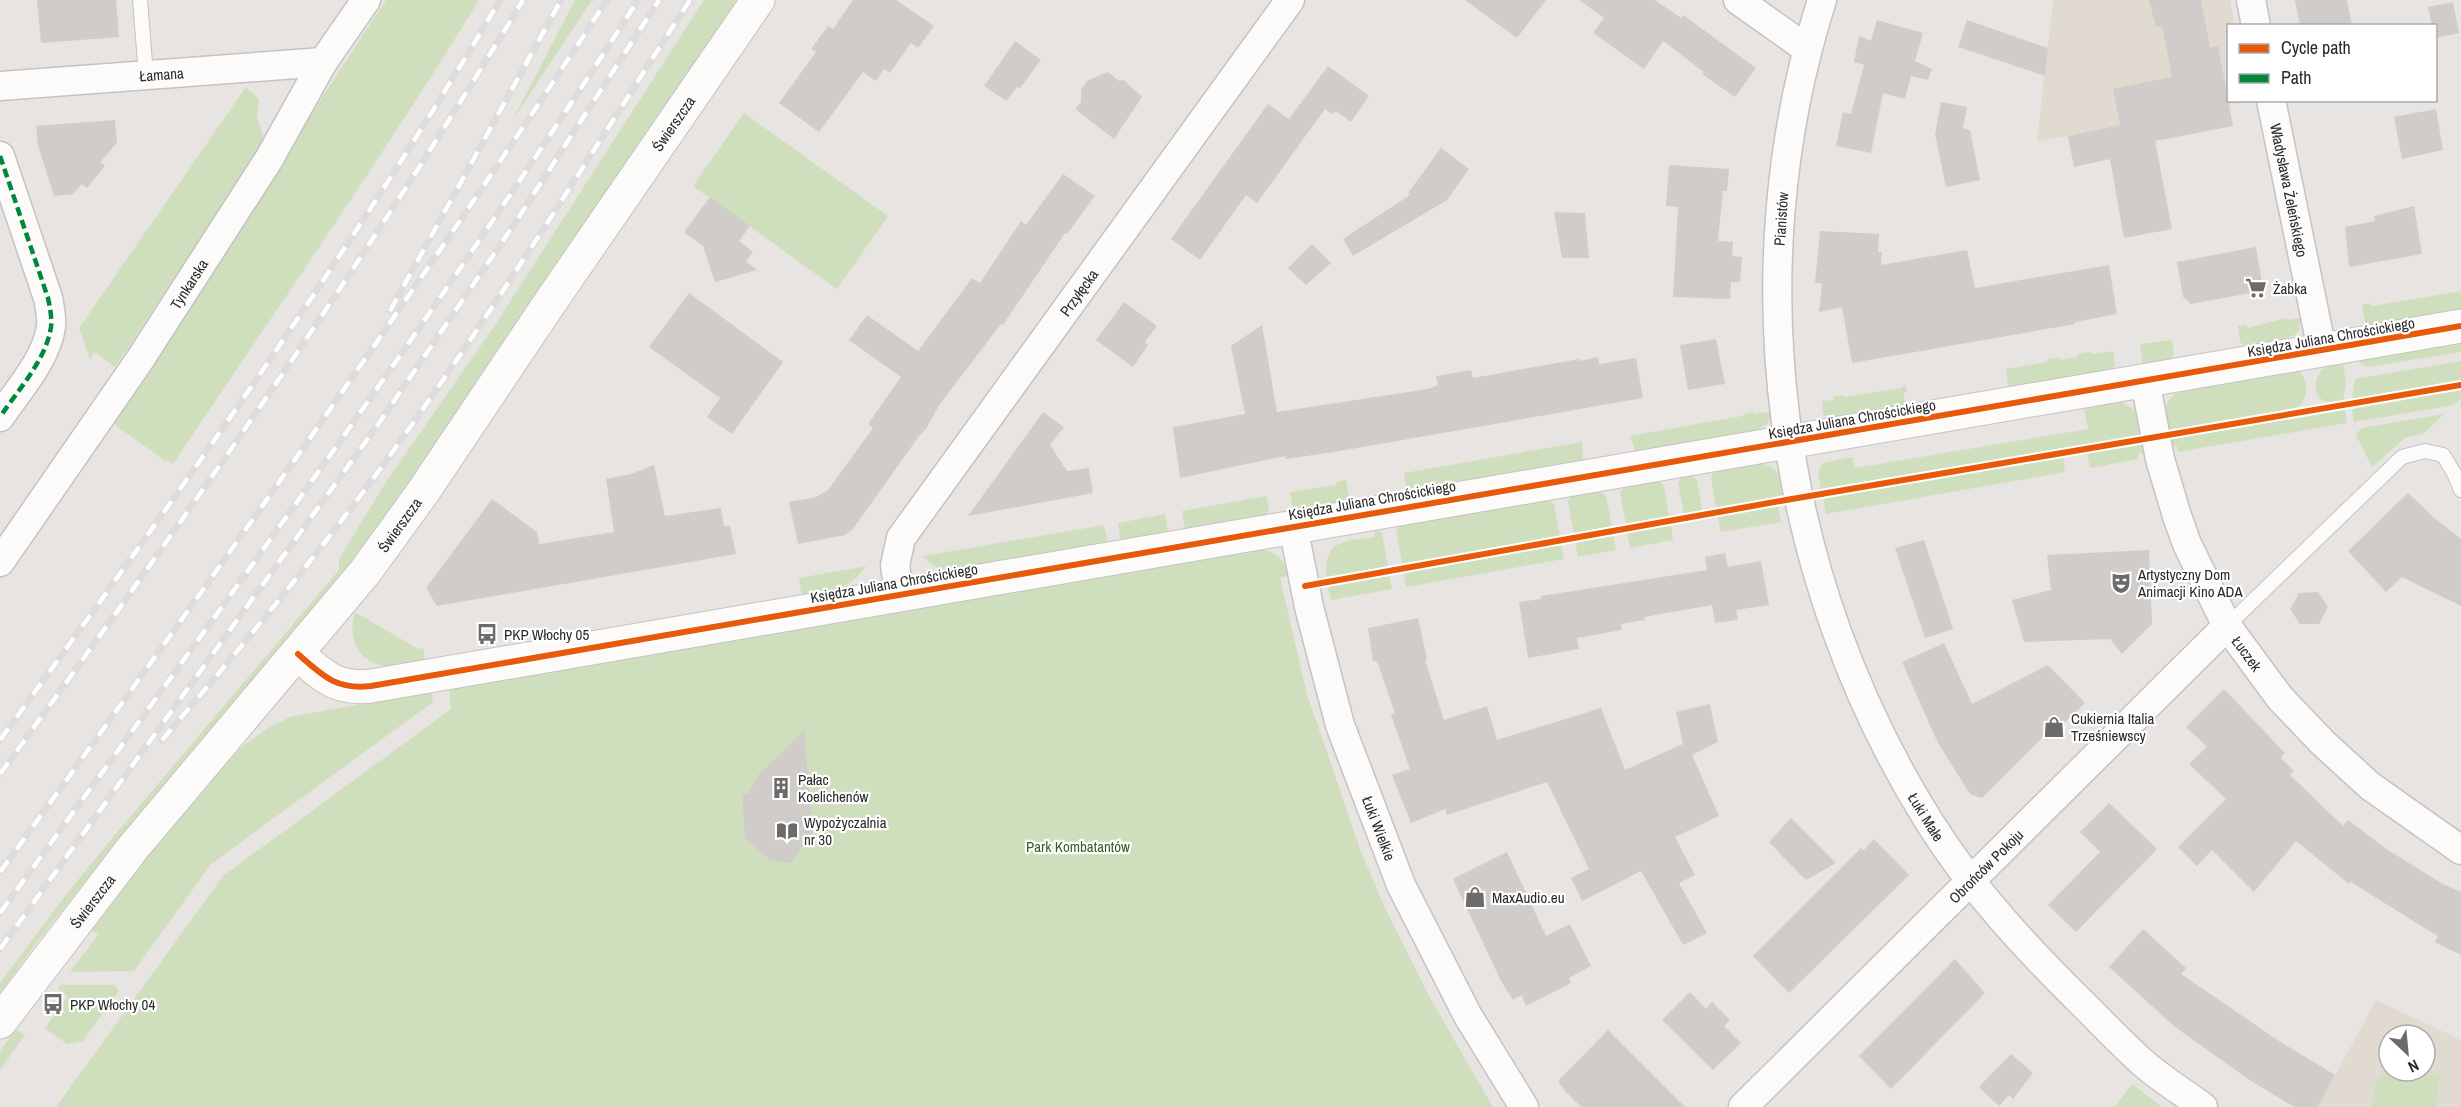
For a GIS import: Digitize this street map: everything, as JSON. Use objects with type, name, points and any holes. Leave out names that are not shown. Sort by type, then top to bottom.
[{"type":"street","name":"Tynkarska","points":[[0,562],[145,352],[269,159],[323,62],[366,0]]},
{"type":"street","name":"Świerszcza","points":[[0,1022],[132,849],[365,572],[423,492],[758,0]]},
{"type":"street","name":"Przyłęcka","points":[[899,594],[895,565],[901,538],[1290,0]]},
{"type":"street","points":[[1738,0],[1807,49]]},
{"type":"street","name":"Pianistów","points":[[1789,442],[1777,338],[1782,189],[1792,121],[1807,49],[1822,0]]},
{"type":"street","points":[[2251,0],[2256,24]]},
{"type":"street","name":"Łamana","points":[[0,86],[323,62]]},
{"type":"street","name":"Władysława Żeleńskiego","points":[[2271,102],[2322,350]]},
{"type":"street","points":[[0,156],[48,298],[51,328],[41,357],[0,417]]},
{"type":"street","name":"Księdza Juliana Chrościckiego","points":[[298,654],[321,674],[338,684],[347,687],[365,687],[2461,326]]},
{"type":"street","name":"Łuczek","points":[[2145,381],[2160,459],[2177,516],[2192,554],[2227,626],[2280,698],[2323,743],[2370,786],[2461,850]]},
{"type":"street","name":"Łuki Małe","points":[[1789,442],[1797,492],[1824,596],[1853,674],[1908,787],[1930,824],[1971,881],[2037,958],[2134,1055],[2203,1107]]},
{"type":"street","name":"Łuki Wielkie","points":[[1293,526],[1310,607],[1340,725],[1397,874],[1468,1016],[1524,1107]]},
{"type":"street","name":"Obrońców Pokoju","points":[[1743,1107],[2227,626]]},
{"type":"lane","points":[[140,0],[146,75]]},
{"type":"lane","points":[[2227,626],[2402,457],[2425,451],[2443,455],[2461,490]]},
{"type":"shaded area","points":[[2053,0],[2230,0],[2235,24],[2227,24],[2227,102],[2243,102],[2037,142]]},
{"type":"shaded area","points":[[2376,1000],[2425,1023],[2377,1023],[2377,1083],[2437,1083],[2437,1029],[2461,1040],[2461,1107],[2318,1107]]},
{"type":"green space","points":[[386,0],[479,0],[367,176],[173,464],[166,459],[165,461],[110,421]]},
{"type":"green space","points":[[575,0],[592,0],[512,121]]},
{"type":"green space","points":[[704,0],[740,0],[460,416],[343,575],[118,840],[37,942],[0,993],[0,983],[68,892],[339,570],[339,559],[386,482],[493,328]]},
{"type":"green space","points":[[246,87],[259,99],[257,118],[264,138],[258,152],[115,367],[95,352],[90,360],[79,328]]},
{"type":"green space","points":[[744,113],[888,216],[837,289],[693,186]]},
{"type":"green space","points":[[2461,291],[2461,310],[2366,327],[2362,305],[2370,303],[2371,306]]},
{"type":"green space","points":[[2286,318],[2288,320],[2301,318],[2299,330],[2294,336],[2246,347],[2240,342],[2238,326],[2246,325],[2248,328]]},
{"type":"green space","points":[[2172,340],[2174,355],[2171,359],[2143,364],[2140,344]]},
{"type":"green space","points":[[2461,343],[2461,352],[2368,367],[2361,364],[2360,360]]},
{"type":"green space","points":[[2113,351],[2115,365],[2111,370],[2012,387],[2008,385],[2006,369],[2047,362],[2048,359],[2059,357],[2060,360],[2077,357],[2078,354]]},
{"type":"green space","points":[[2461,361],[2461,380],[2352,399],[2355,379]]},
{"type":"green space","points":[[2343,363],[2346,382],[2343,401],[2324,401],[2316,390],[2317,379],[2321,371],[2334,364]]},
{"type":"green space","points":[[2299,370],[2304,379],[2306,394],[2298,407],[2165,431],[2165,410],[2176,393]]},
{"type":"green space","points":[[1905,384],[1907,392],[1903,393],[1906,405],[1828,419],[1823,414],[1822,401],[1833,400],[1834,396],[1844,397],[1901,388]]},
{"type":"green space","points":[[2461,390],[2461,398],[2454,405],[2354,422],[2352,409]]},
{"type":"green space","points":[[2121,402],[2135,410],[2144,435],[1821,489],[1818,472],[1823,463],[1852,457],[1855,468],[2088,429],[2084,408]]},
{"type":"green space","points":[[2345,409],[2347,423],[2178,452],[2177,446],[2169,448],[2167,440]]},
{"type":"green space","points":[[1773,411],[1767,424],[1753,432],[1636,452],[1630,436],[1742,416],[1753,412],[1755,414]]},
{"type":"green space","points":[[2444,414],[2423,434],[2406,437],[2372,467],[2356,435],[2361,428]]},
{"type":"green space","points":[[1582,442],[1583,461],[1410,491],[1406,487],[1404,473]]},
{"type":"green space","points":[[2146,444],[2147,452],[2138,454],[2139,459],[2090,468],[2087,454]]},
{"type":"green space","points":[[2063,458],[2065,472],[1826,514],[1823,498]]},
{"type":"green space","points":[[1764,464],[1774,469],[1780,477],[1785,495],[1716,508],[1711,477],[1715,471]]},
{"type":"green space","points":[[1691,475],[1697,480],[1702,510],[1684,514],[1678,483],[1683,476]]},
{"type":"green space","points":[[1346,480],[1350,502],[1293,511],[1290,492],[1336,485],[1336,482]]},
{"type":"green space","points":[[1658,480],[1664,486],[1669,516],[1626,524],[1620,493],[1625,486]]},
{"type":"green space","points":[[1600,491],[1606,496],[1612,527],[1574,534],[1568,502],[1572,495]]},
{"type":"green space","points":[[1266,496],[1269,509],[1266,515],[1185,530],[1182,511]]},
{"type":"green space","points":[[1547,499],[1554,504],[1560,536],[1402,564],[1396,531],[1401,525]]},
{"type":"green space","points":[[1778,506],[1781,522],[1721,532],[1718,517]]},
{"type":"green space","points":[[1165,514],[1168,532],[1124,540],[1120,537],[1118,523]]},
{"type":"green space","points":[[1104,525],[1107,539],[1105,543],[950,570],[935,566],[923,556]]},
{"type":"green space","points":[[1671,525],[1673,540],[1630,548],[1627,533]]},
{"type":"green space","points":[[1374,529],[1382,533],[1388,567],[1326,576],[1329,555],[1333,548],[1338,544],[1375,537]]},
{"type":"green space","points":[[1613,535],[1616,550],[1578,557],[1575,542]]},
{"type":"green space","points":[[1561,545],[1564,559],[1406,587],[1404,573]]},
{"type":"green space","name":"Park Kombatantów","points":[[1261,549],[1272,552],[1279,558],[1289,575],[1280,578],[1307,694],[1360,849],[1384,906],[1429,996],[1493,1107],[56,1107],[223,876],[451,709],[449,688]]},
{"type":"green space","points":[[866,566],[853,580],[839,588],[805,595],[801,592],[799,578]]},
{"type":"green space","points":[[1389,575],[1392,589],[1331,600],[1328,588],[1332,586]]},
{"type":"green space","points":[[355,612],[418,649],[423,648],[425,660],[391,666],[371,662],[358,650],[354,641],[352,632]]},
{"type":"green space","points":[[431,691],[433,702],[211,864],[134,971],[70,972],[98,935],[91,929],[115,895],[220,770],[243,746],[268,728],[290,717]]},
{"type":"green space","points":[[60,985],[115,985],[118,992],[83,1041],[67,1044],[45,1028],[68,996],[58,989]]},
{"type":"green space","points":[[16,1029],[25,1035],[0,1070],[0,1051]]},
{"type":"green space","points":[[2437,1076],[2440,1076],[2436,1107],[2371,1107],[2377,1083],[2437,1083]]},
{"type":"green space","points":[[2132,1084],[2162,1107],[2114,1107]]},
{"type":"building","points":[[37,0],[116,0],[119,37],[41,43]]},
{"type":"building","points":[[853,0],[896,0],[934,26],[918,48],[911,43],[890,73],[884,69],[876,81],[863,72],[819,132],[779,103],[816,52],[811,49],[828,26],[833,29]]},
{"type":"building","points":[[1465,0],[1546,0],[1517,38]]},
{"type":"building","points":[[1579,0],[1655,0],[1681,18],[1683,15],[1756,68],[1735,97],[1702,74],[1704,72],[1663,41],[1644,69],[1593,33],[1604,18]]},
{"type":"building","points":[[2149,0],[2201,0],[2210,48],[2218,46],[2233,126],[2155,141],[2172,229],[2124,238],[2110,159],[2074,167],[2068,136],[2120,125],[2113,89],[2172,77],[2162,26],[2156,27]]},
{"type":"building","points":[[2295,0],[2347,0],[2352,24],[2300,24]]},
{"type":"building","points":[[2453,2],[2459,33],[2437,38],[2437,24],[2432,24],[2428,7]]},
{"type":"building","points":[[1877,20],[1923,33],[1915,61],[1932,69],[1928,80],[1911,76],[1905,99],[1883,93],[1871,153],[1836,146],[1843,112],[1851,114],[1864,65],[1854,62],[1859,36],[1871,41]]},
{"type":"building","points":[[1967,20],[2048,48],[2045,76],[1958,47]]},
{"type":"building","points":[[1015,41],[1041,60],[1020,88],[1017,87],[1006,101],[984,86]]},
{"type":"building","points":[[1328,66],[1369,96],[1351,122],[1336,111],[1333,114],[1325,109],[1257,203],[1246,195],[1200,260],[1171,239],[1268,104],[1289,119]]},
{"type":"building","points":[[1108,72],[1119,81],[1124,80],[1142,97],[1114,139],[1075,109],[1081,102],[1081,89],[1088,80]]},
{"type":"building","points":[[1941,102],[1967,107],[1963,128],[1970,130],[1980,180],[1946,187],[1935,134]]},
{"type":"building","points":[[2436,109],[2443,150],[2402,159],[2394,117]]},
{"type":"building","points":[[115,120],[117,143],[100,162],[105,166],[87,188],[82,184],[73,194],[54,196],[38,145],[36,126]]},
{"type":"building","points":[[1441,148],[1469,169],[1447,200],[1353,256],[1343,239],[1410,195],[1408,193]]},
{"type":"building","points":[[1669,165],[1729,169],[1727,191],[1723,191],[1718,241],[1733,242],[1732,256],[1742,257],[1740,282],[1731,282],[1730,299],[1673,297],[1678,207],[1666,206]]},
{"type":"building","points":[[1063,174],[1095,196],[1067,234],[1065,233],[1003,325],[1001,324],[940,404],[926,429],[853,529],[845,535],[798,544],[789,502],[816,497],[828,490],[873,428],[868,424],[901,377],[849,340],[867,315],[918,351],[972,278],[980,283],[1021,221],[1026,225]]},
{"type":"building","points":[[710,197],[750,226],[739,241],[753,252],[746,261],[757,270],[715,282],[703,246],[684,232]]},
{"type":"building","points":[[2414,206],[2422,254],[2349,267],[2345,227],[2375,221],[2374,216]]},
{"type":"building","points":[[1554,212],[1585,213],[1589,258],[1562,258]]},
{"type":"building","points":[[1820,231],[1879,234],[1878,252],[1882,252],[1881,265],[1967,250],[1975,288],[2109,265],[2117,314],[2075,322],[2075,324],[1852,363],[1842,307],[1819,312],[1822,283],[1815,283]]},
{"type":"building","points":[[1312,244],[1331,263],[1306,285],[1288,268]]},
{"type":"building","points":[[2256,247],[2262,283],[2256,292],[2191,304],[2183,297],[2177,262]]},
{"type":"building","points":[[689,293],[783,362],[732,434],[707,417],[720,398],[649,347]]},
{"type":"building","points":[[1124,302],[1157,326],[1145,342],[1148,345],[1133,367],[1096,340]]},
{"type":"building","points":[[1262,325],[1277,412],[1428,389],[1438,385],[1436,376],[1471,370],[1473,378],[1598,357],[1599,364],[1636,358],[1643,398],[1334,452],[1286,459],[1285,456],[1180,478],[1173,427],[1245,414],[1231,346]]},
{"type":"building","points":[[1716,339],[1725,384],[1688,390],[1680,345]]},
{"type":"building","points":[[1043,412],[1064,427],[1050,445],[1067,471],[1089,468],[1093,493],[968,516]]},
{"type":"building","points":[[654,465],[665,516],[721,508],[724,526],[730,526],[736,554],[437,606],[426,588],[492,499],[537,532],[539,544],[614,532],[606,479],[631,474]]},
{"type":"building","points":[[2408,493],[2461,539],[2461,606],[2402,577],[2386,592],[2348,551]]},
{"type":"building","points":[[1924,540],[1953,629],[1925,638],[1895,548]]},
{"type":"building","points":[[2149,550],[2152,624],[2122,654],[2110,639],[2024,642],[2012,600],[2051,590],[2047,555]]},
{"type":"building","points":[[1725,553],[1728,567],[1761,561],[1769,605],[1736,610],[1738,620],[1715,623],[1712,605],[1644,617],[1645,620],[1621,624],[1622,630],[1577,638],[1579,649],[1528,658],[1519,602],[1541,599],[1541,596],[1707,570],[1705,557]]},
{"type":"building","points":[[2318,592],[2328,607],[2319,624],[2300,624],[2290,609],[2299,593]]},
{"type":"building","points":[[1418,618],[1427,659],[1425,660],[1444,720],[1487,706],[1497,740],[1601,708],[1625,770],[1683,744],[1676,712],[1710,704],[1718,742],[1692,755],[1719,816],[1675,837],[1695,875],[1679,883],[1707,933],[1683,945],[1641,871],[1582,901],[1571,878],[1589,869],[1547,782],[1447,815],[1445,809],[1411,823],[1392,775],[1410,769],[1391,715],[1395,713],[1377,661],[1373,661],[1368,628]]},
{"type":"building","points":[[1944,643],[1972,704],[2048,665],[2085,703],[2047,740],[2043,737],[1982,798],[1970,794],[1937,741],[1902,662]]},
{"type":"building","points":[[2224,689],[2285,753],[2281,758],[2294,771],[2290,775],[2343,826],[2348,820],[2388,850],[2441,883],[2460,892],[2461,890],[2461,955],[2435,942],[2438,936],[2351,882],[2349,884],[2296,841],[2254,892],[2212,850],[2197,866],[2178,847],[2226,799],[2189,764],[2207,747],[2186,727]]},
{"type":"building","name":"Pałac Koelichenów","points":[[804,731],[813,832],[791,863],[784,863],[769,859],[745,838],[742,794],[749,793],[758,775]]},
{"type":"building","points":[[2109,803],[2157,849],[2076,932],[2048,905],[2100,852],[2080,832]]},
{"type":"building","points":[[1791,818],[1836,863],[1806,880],[1769,842]]},
{"type":"building","points":[[1874,839],[1909,875],[1789,993],[1753,956],[1861,848],[1864,850]]},
{"type":"building","points":[[1507,852],[1546,936],[1570,924],[1591,966],[1569,978],[1571,983],[1526,1006],[1522,995],[1513,1000],[1501,981],[1453,879]]},
{"type":"building","points":[[2143,929],[2186,968],[2181,974],[2279,1041],[2335,1075],[2318,1107],[2294,1107],[2251,1081],[2175,1027],[2109,967]]},
{"type":"building","points":[[1955,959],[1985,993],[1891,1089],[1859,1056]]},
{"type":"building","points":[[1690,992],[1706,1009],[1712,1002],[1730,1020],[1724,1026],[1741,1043],[1713,1070],[1662,1020]]},
{"type":"building","points":[[1608,1030],[1685,1107],[1581,1107],[1564,1090],[1558,1081]]},
{"type":"building","points":[[2011,1054],[2033,1073],[2013,1099],[2009,1095],[1999,1106],[1979,1087]]},
{"type":"railway","points":[[0,740],[131,559],[259,376],[382,190],[500,0]]},
{"type":"railway","points":[[0,774],[270,393],[399,198],[523,0]]},
{"type":"railway","points":[[390,311],[561,0]]},
{"type":"railway","points":[[0,872],[385,331],[607,0]]},
{"type":"railway","points":[[0,913],[245,575],[406,347],[485,233],[638,0]]},
{"type":"railway","points":[[0,949],[377,426],[515,223],[659,0]]},
{"type":"railway","points":[[162,740],[285,593],[401,440],[512,277],[690,0]]},
{"type":"marked path","points":[[0,156],[51,312],[51,327],[43,351],[23,385],[0,417]]},
{"type":"cycle path","points":[[298,654],[331,680],[348,686],[371,686],[2461,326]]},
{"type":"cycle path","points":[[1305,586],[1786,500],[2461,385]]},
{"type":"place","name":"Żabka","points":[[2256,288]]},
{"type":"place","name":"Artystyczny Dom Animacji Kino ADA","points":[[2121,583]]},
{"type":"place","name":"PKP Włochy 05","points":[[487,634]]},
{"type":"place","name":"Cukiernia Italia Trześniewscy","points":[[2054,727]]},
{"type":"place","name":"Pałac Koelichenów","points":[[781,788]]},
{"type":"place","name":"Wypożyczalnia nr 30","points":[[787,831]]},
{"type":"place","name":"MaxAudio.eu","points":[[1475,897]]},
{"type":"place","name":"PKP Włochy 04","points":[[53,1004]]}]
